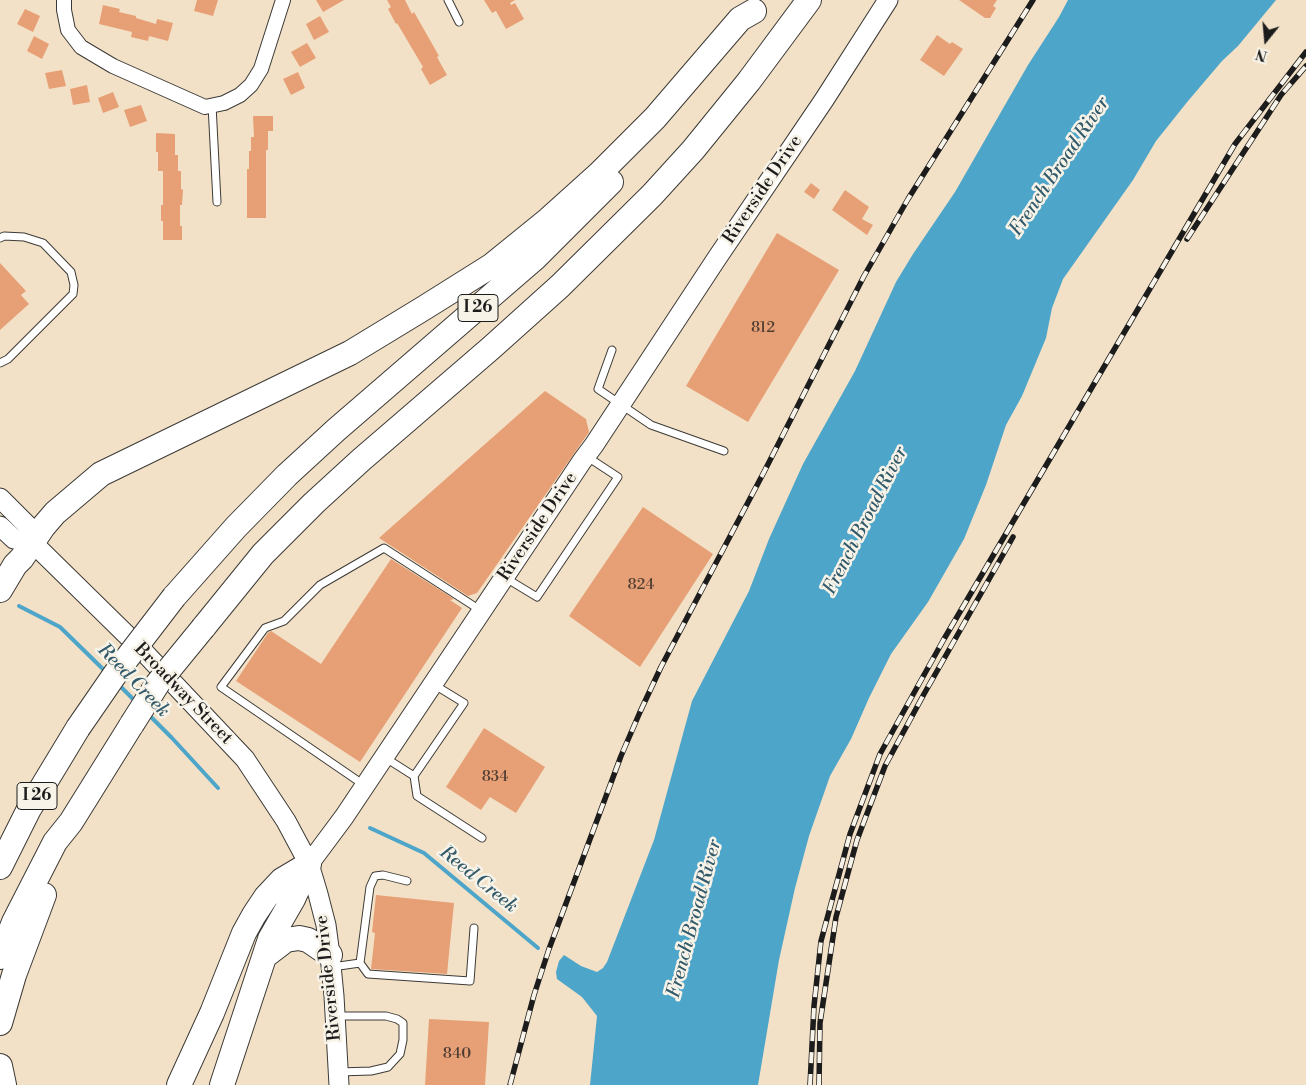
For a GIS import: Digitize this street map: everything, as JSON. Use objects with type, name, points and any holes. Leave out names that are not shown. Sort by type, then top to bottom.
[{"type":"highway","name":"I 26","points":[[0,957],[14,922],[56,842],[71,822],[158,683],[263,554],[314,503],[361,460],[560,286],[652,195],[693,150],[749,81],[808,0]]},
{"type":"highway","name":"I 26","points":[[0,867],[29,809],[78,728],[118,670],[174,597],[236,527],[287,475],[336,430],[534,259],[582,213],[693,93],[758,5]]},
{"type":"highway","points":[[0,590],[43,527],[55,513],[100,474],[350,353],[491,266],[549,219],[599,174],[656,118],[740,19],[758,5]]},
{"type":"highway","points":[[0,1024],[14,974],[35,917],[65,850],[71,822]]},
{"type":"highway","points":[[222,1085],[270,940],[293,899],[309,864]]},
{"type":"highway","points":[[179,1085],[212,1013],[244,933],[254,914],[266,897],[282,880],[309,864]]},
{"type":"highway","points":[[265,956],[286,940],[299,938],[308,940],[331,961]]},
{"type":"highway","points":[[0,1066],[4,1085]]},
{"type":"main road","name":"Riverside Drive","points":[[339,1078],[336,1016],[326,925],[309,864],[365,786],[824,100],[888,0]]},
{"type":"main road","name":"Broadway Street","points":[[0,498],[27,525],[33,543],[142,650],[245,759],[286,821],[309,864]]},
{"type":"main road","name":"Broadway Street","points":[[0,526],[14,539],[33,543]]},
{"type":"street","points":[[64,0],[68,30],[81,46],[113,66],[205,107],[224,104],[240,96],[251,85],[261,69],[283,0]]},
{"type":"lane","points":[[448,0],[459,22]]},
{"type":"lane","points":[[212,106],[217,202]]},
{"type":"lane","points":[[0,238],[4,236],[24,237],[43,243],[71,272],[74,285],[73,294],[8,359],[0,363]]},
{"type":"lane","points":[[612,350],[598,389],[651,425],[724,451]]},
{"type":"lane","points":[[504,577],[537,597],[618,477],[585,456]]},
{"type":"lane","points":[[365,786],[221,687],[265,628],[284,621],[320,585],[384,548],[482,611]]},
{"type":"lane","points":[[433,684],[464,703],[414,776],[417,796],[482,838]]},
{"type":"lane","points":[[384,757],[414,776]]},
{"type":"lane","points":[[360,964],[370,887],[375,876],[383,876],[406,882]]},
{"type":"lane","points":[[331,961],[360,964],[368,974],[470,981],[474,928]]},
{"type":"lane","points":[[336,1016],[386,1016],[403,1023],[403,1040],[400,1054],[388,1066],[339,1078]]},
{"type":"water","name":"French Broad River","points":[[1068,0],[1276,0],[1238,46],[1222,61],[1156,141],[1133,180],[1063,279],[1052,308],[1046,338],[1022,396],[1006,425],[986,485],[964,539],[928,602],[891,654],[851,739],[830,776],[809,836],[795,888],[779,960],[758,1085],[590,1085],[597,1016],[582,997],[557,979],[556,972],[559,961],[564,955],[581,966],[597,972],[607,962],[654,840],[692,701],[749,591],[769,539],[803,464],[855,371],[896,282],[955,192],[1028,65]]},
{"type":"building","points":[[197,0],[218,0],[213,16],[194,11]]},
{"type":"building","points":[[316,0],[344,0],[323,12]]},
{"type":"building","points":[[387,0],[405,0],[439,56],[437,57],[447,75],[430,85],[421,69],[423,67],[388,9],[391,7]]},
{"type":"building","points":[[484,0],[515,0],[510,3],[511,5],[515,3],[524,19],[506,29],[496,11],[492,13]]},
{"type":"building","points":[[959,0],[997,0],[993,6],[996,8],[990,18],[985,18]]},
{"type":"building","points":[[103,5],[120,9],[119,12],[156,24],[157,19],[173,23],[168,41],[149,36],[148,41],[131,37],[132,32],[99,24]]},
{"type":"building","points":[[25,9],[40,16],[33,32],[17,24]]},
{"type":"building","points":[[320,16],[329,32],[314,40],[306,24]]},
{"type":"building","points":[[937,35],[950,44],[952,42],[963,49],[944,76],[920,60]]},
{"type":"building","points":[[34,36],[49,44],[42,59],[27,51]]},
{"type":"building","points":[[307,43],[316,58],[300,67],[291,52]]},
{"type":"building","points":[[62,70],[66,86],[49,89],[45,73]]},
{"type":"building","points":[[298,72],[305,88],[291,95],[283,79]]},
{"type":"building","points":[[87,85],[90,102],[73,105],[70,89]]},
{"type":"building","points":[[113,92],[119,107],[103,113],[98,98]]},
{"type":"building","points":[[141,105],[147,121],[130,127],[124,110]]},
{"type":"building","points":[[253,116],[273,116],[273,131],[268,131],[268,150],[266,150],[266,218],[247,218],[247,169],[249,169],[251,137],[254,137]]},
{"type":"building","points":[[156,133],[175,134],[175,155],[178,155],[178,171],[181,171],[181,189],[183,190],[182,205],[180,205],[182,240],[163,240],[161,205],[163,205],[163,171],[158,171]]},
{"type":"building","points":[[811,183],[820,190],[814,199],[804,192]]},
{"type":"building","points":[[845,190],[869,207],[862,219],[873,225],[867,235],[832,210]]},
{"type":"building","points":[[777,233],[839,270],[748,422],[686,386]]},
{"type":"building","points":[[0,263],[26,291],[21,295],[29,304],[0,330]]},
{"type":"building","points":[[545,391],[586,419],[589,432],[477,593],[468,596],[379,538]]},
{"type":"building","points":[[643,507],[713,554],[640,667],[569,616]]},
{"type":"building","points":[[391,559],[454,599],[450,600],[462,608],[360,762],[236,681],[271,631],[321,664]]},
{"type":"building","points":[[484,728],[545,767],[516,813],[490,797],[481,810],[446,787]]},
{"type":"building","points":[[376,895],[454,903],[447,974],[371,969],[375,933],[372,932]]},
{"type":"building","points":[[429,1019],[489,1022],[485,1085],[425,1085]]},
{"type":"waterway","name":"Reed Creek","points":[[19,606],[60,627],[106,672]]},
{"type":"waterway","name":"Reed Creek","points":[[118,684],[136,702]]},
{"type":"waterway","name":"Reed Creek","points":[[148,714],[218,788]]},
{"type":"waterway","name":"Reed Creek","points":[[370,828],[424,853],[538,948]]},
{"type":"railway","points":[[510,1085],[534,995],[549,949],[621,756],[661,667],[764,472],[864,276],[908,199],[1033,0]]},
{"type":"railway","points":[[810,1085],[814,1006],[821,941],[850,834],[880,754],[944,639],[1235,144],[1306,52]]},
{"type":"railway","points":[[1187,239],[1281,95],[1306,66]]},
{"type":"railway","points":[[819,1085],[820,1023],[836,917],[857,840],[885,766],[1013,537]]}]
